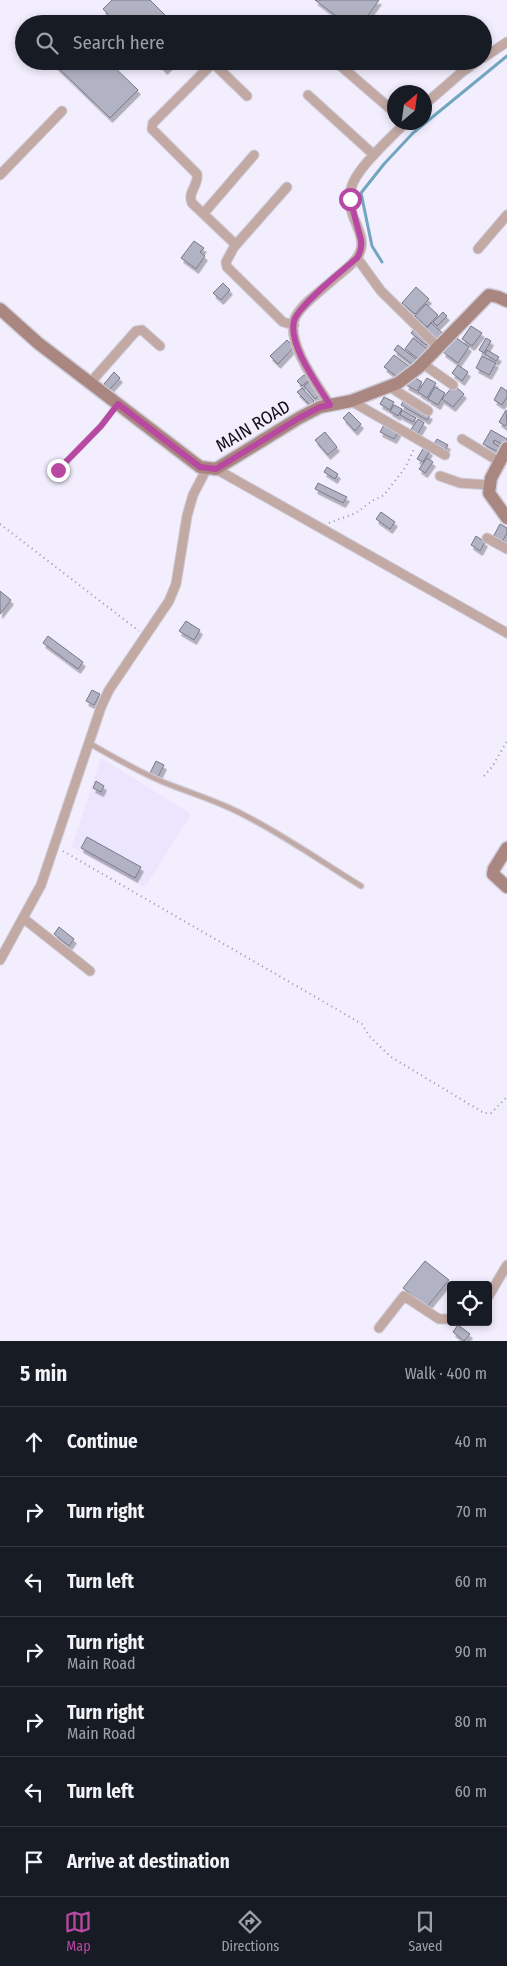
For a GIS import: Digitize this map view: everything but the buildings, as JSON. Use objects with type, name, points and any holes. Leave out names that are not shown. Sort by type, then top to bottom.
[{"type":"street","points":[[492,52],[507,42]]},
{"type":"street","points":[[206,70],[153,123],[152,129],[197,174],[197,182],[190,198],[192,203],[232,240],[234,247]]},
{"type":"street","points":[[222,70],[247,96]]},
{"type":"street","points":[[345,70],[387,106]]},
{"type":"street","points":[[432,98],[465,70]]},
{"type":"street","points":[[308,96],[374,156]]},
{"type":"street","points":[[0,175],[62,111]]},
{"type":"street","points":[[330,405],[296,344],[294,325],[297,315],[310,300],[357,258],[362,246],[352,212],[351,188],[356,178],[374,156],[398,130]]},
{"type":"street","points":[[204,214],[254,155]]},
{"type":"street","points":[[287,187],[234,247],[226,262],[227,267],[283,322],[294,325]]},
{"type":"street","points":[[478,249],[507,215]]},
{"type":"street","points":[[357,258],[381,291],[438,347]]},
{"type":"street","name":"MAIN ROAD","points":[[0,309],[38,343],[200,467],[211,468],[320,407],[351,401],[398,383],[423,364],[489,295],[507,301]]},
{"type":"street","points":[[90,382],[136,331],[142,330],[160,346]]},
{"type":"street","points":[[423,364],[453,385]]},
{"type":"street","points":[[390,387],[428,411]]},
{"type":"street","points":[[351,401],[445,455]]},
{"type":"street","points":[[462,439],[500,462]]},
{"type":"street","points":[[507,448],[489,485],[491,496],[498,503],[507,518]]},
{"type":"street","points":[[0,960],[41,885],[101,707],[109,690],[169,601],[176,584],[187,516],[193,495],[211,468],[507,633]]},
{"type":"street","points":[[440,476],[460,483],[489,485]]},
{"type":"street","points":[[487,538],[507,549]]},
{"type":"street","points":[[507,848],[493,874],[507,887]]},
{"type":"street","points":[[23,918],[90,971]]},
{"type":"street","points":[[492,1290],[507,1265]]},
{"type":"street","points":[[379,1328],[404,1296],[439,1319],[447,1319]]},
{"type":"lane","points":[[58,470],[101,426],[118,404]]},
{"type":"lane","points":[[89,742],[137,770],[165,783],[210,798],[244,814],[362,886]]},
{"type":"path","points":[[317,526],[356,513],[384,495],[405,468],[418,441]]},
{"type":"path","points":[[0,524],[146,636]]},
{"type":"path","points":[[484,776],[492,767],[507,741]]},
{"type":"path","points":[[54,846],[362,1024],[369,1036],[392,1057],[484,1113],[490,1113],[507,1098]]},
{"type":"shaded area","points":[[101,758],[191,814],[145,887],[72,847]]},
{"type":"waterway","points":[[492,68],[507,56]]},
{"type":"waterway","points":[[382,262],[372,246],[361,193],[384,164],[413,133],[490,70]]},
{"type":"route","points":[[58,470],[101,426],[118,404],[200,467],[216,469],[299,418],[320,407],[330,405],[296,344],[293,329],[297,315],[310,300],[360,254],[361,240],[350,199]]}]
